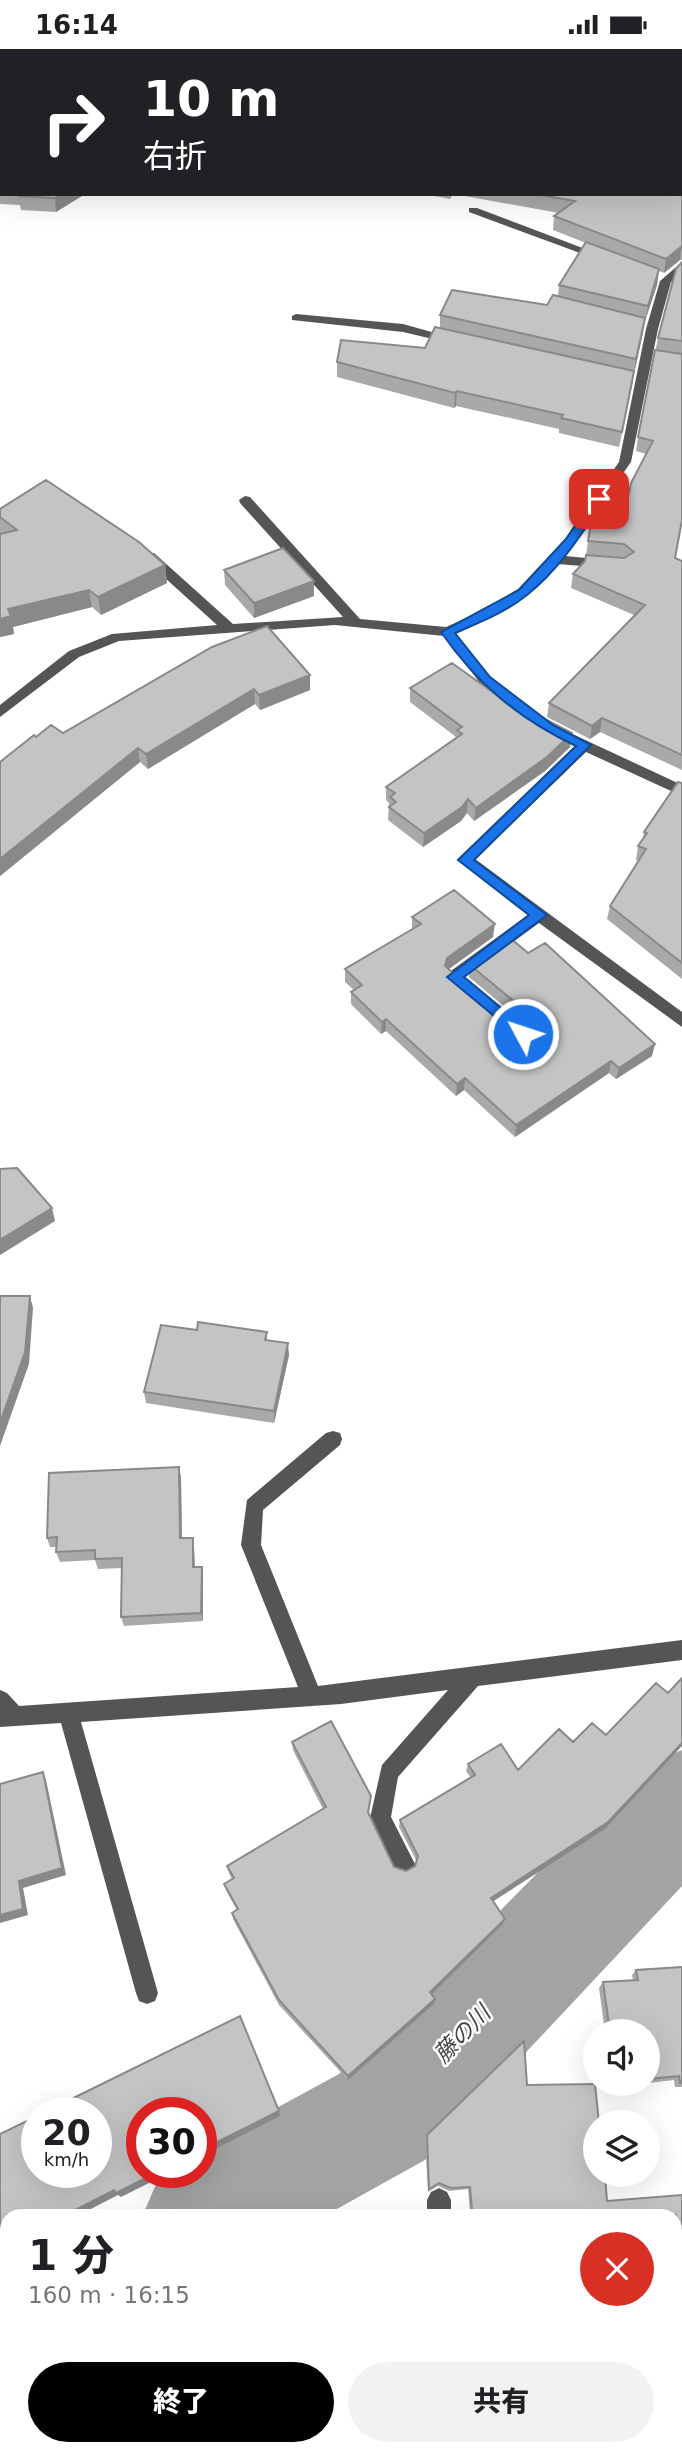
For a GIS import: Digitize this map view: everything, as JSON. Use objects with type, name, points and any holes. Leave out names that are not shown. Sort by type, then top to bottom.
[{"type":"street","points":[[473,210],[614,263]]},
{"type":"street","points":[[0,712],[74,654],[117,637],[334,621],[448,632],[487,614],[523,592],[570,542],[625,462],[635,381],[653,358],[645,327],[659,279],[682,265]]},
{"type":"street","points":[[296,318],[403,328],[469,343]]},
{"type":"street","points":[[245,500],[356,623]]},
{"type":"street","points":[[149,556],[229,628]]},
{"type":"street","points":[[554,559],[622,565]]},
{"type":"street","points":[[448,632],[485,680],[548,728],[682,791]]},
{"type":"street","points":[[585,745],[465,860],[682,1021]]},
{"type":"street","points":[[484,1002],[454,977],[540,915]]},
{"type":"street","points":[[312,1696],[251,1545],[254,1506],[333,1440]]},
{"type":"street","points":[[0,1700],[8,1717],[312,1696],[682,1650]]},
{"type":"street","points":[[404,1864],[380,1818],[389,1772],[473,1677]]},
{"type":"street","points":[[68,1713],[147,1993]]},
{"type":"building","points":[[19,196],[58,196],[55,198]]},
{"type":"building","points":[[546,196],[682,196],[682,246],[666,259],[554,216],[575,201]]},
{"type":"building","points":[[586,242],[659,269],[648,306],[559,285]]},
{"type":"building","points":[[682,262],[682,341],[658,338],[676,269]]},
{"type":"building","points":[[452,290],[547,305],[553,295],[645,318],[636,359],[440,315]]},
{"type":"building","points":[[435,327],[634,371],[622,432],[561,418],[563,415],[457,391],[455,393],[337,362],[341,340],[425,348]]},
{"type":"building","points":[[655,350],[682,354],[682,520],[675,558],[682,561],[682,755],[602,718],[592,726],[549,703],[645,605],[573,574],[585,561],[586,555],[624,558],[634,552],[624,544],[588,541],[591,523],[622,526],[631,483],[653,441],[638,437]]},
{"type":"building","points":[[46,480],[139,542],[165,565],[98,597],[89,590],[8,609],[11,616],[0,619],[0,534],[17,530],[0,517],[0,509]]},
{"type":"building","points":[[283,548],[314,581],[254,603],[224,570]]},
{"type":"building","points":[[267,626],[310,675],[259,695],[254,689],[146,754],[138,748],[0,859],[0,762],[51,725],[63,733],[212,647]]},
{"type":"building","points":[[452,663],[513,707],[516,705],[534,718],[537,715],[572,733],[547,757],[476,808],[468,799],[462,807],[424,833],[389,807],[396,802],[390,797],[395,793],[386,787],[462,734],[457,730],[462,727],[410,688]]},
{"type":"building","points":[[678,782],[682,783],[682,963],[610,906],[646,849],[638,846],[647,833],[644,832]]},
{"type":"building","points":[[454,890],[495,924],[447,958],[445,966],[517,1028],[533,1027],[533,1017],[470,965],[509,937],[528,953],[545,943],[655,1044],[619,1068],[611,1061],[516,1125],[465,1078],[457,1084],[386,1019],[382,1022],[351,992],[362,985],[345,969],[421,924],[412,917]]},
{"type":"building","points":[[17,1168],[52,1208],[0,1240],[0,1169]]},
{"type":"building","points":[[0,1296],[30,1296],[25,1352],[0,1423]]},
{"type":"building","points":[[198,1322],[267,1332],[265,1340],[288,1343],[274,1411],[144,1392],[161,1325],[197,1330]]},
{"type":"building","points":[[179,1467],[180,1538],[193,1538],[193,1567],[202,1567],[201,1613],[121,1617],[122,1558],[95,1559],[95,1550],[56,1552],[57,1537],[47,1538],[49,1473]]},
{"type":"building","points":[[682,1678],[682,1743],[608,1822],[491,1898],[505,1919],[430,1992],[435,1999],[348,2076],[279,2000],[232,1913],[238,1909],[224,1884],[234,1878],[227,1866],[326,1807],[292,1742],[331,1721],[371,1796],[368,1812],[394,1867],[406,1871],[415,1866],[418,1856],[400,1820],[475,1775],[468,1764],[501,1744],[518,1770],[559,1729],[573,1742],[592,1723],[606,1735],[656,1683],[668,1693]]},
{"type":"building","points":[[43,1772],[62,1868],[19,1881],[23,1909],[0,1915],[0,1784]]},
{"type":"building","points":[[682,1967],[682,2083],[679,2076],[660,2078],[660,2019],[608,2019],[603,1982],[638,1980],[636,1970]]},
{"type":"building","points":[[240,2016],[279,2111],[217,2142],[217,2097],[126,2097],[126,2188],[116,2193],[114,2190],[78,2209],[0,2209],[0,2134],[21,2124],[21,2188],[112,2188],[112,2097],[75,2097]]},
{"type":"building","points":[[524,2041],[527,2085],[583,2084],[583,2096],[596,2096],[598,2110],[583,2110],[583,2187],[606,2187],[607,2201],[682,2195],[682,2209],[472,2209],[470,2187],[451,2188],[439,2183],[429,2189],[427,2135]]},
{"type":"waterway","name":"藤の川","points":[[216,2209],[382,2117],[682,1805]]},
{"type":"route","points":[[523,1034],[454,977],[540,915],[465,860],[585,745],[548,728],[485,680],[448,632],[487,614],[523,592],[570,542],[599,499]]}]
